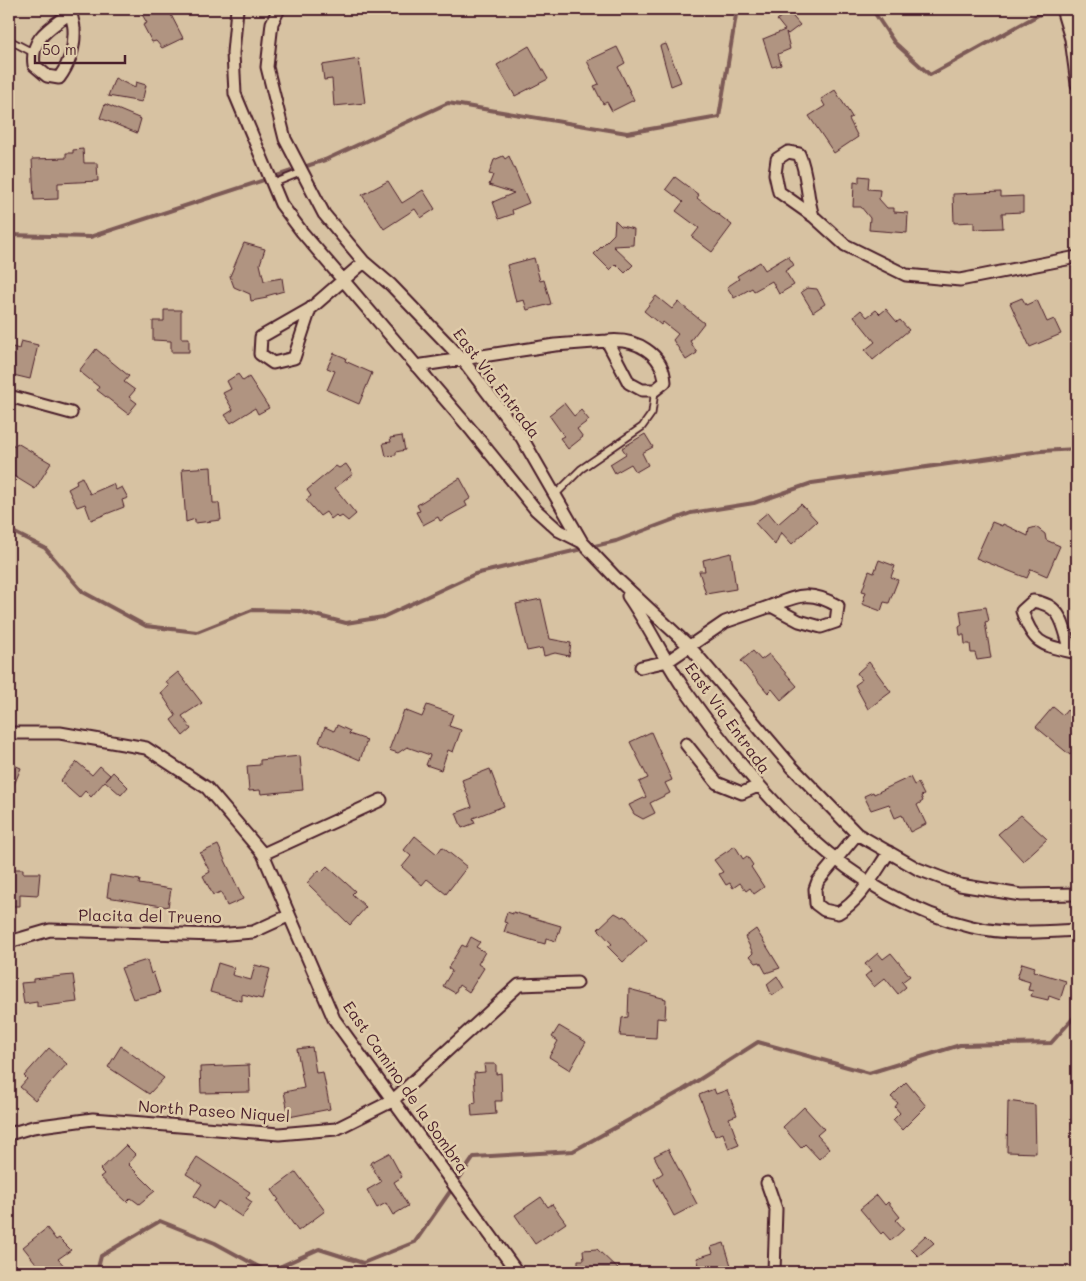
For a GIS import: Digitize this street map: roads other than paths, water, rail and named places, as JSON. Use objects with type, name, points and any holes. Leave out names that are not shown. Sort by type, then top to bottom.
[{"type":"street","name":"East Via Entrada","points":[[237,9],[233,53],[235,94],[281,204],[302,232],[536,510],[558,530],[582,542]]},
{"type":"street","name":"East Via Entrada","points":[[279,9],[272,24],[267,67],[285,139],[324,214],[364,262],[391,285],[462,359],[522,438],[582,542],[616,578],[690,647],[792,768],[857,834],[918,869],[960,885],[1021,895],[1077,894]]},
{"type":"street","points":[[1062,9],[1071,39],[1077,84]]},
{"type":"street","points":[[70,11],[74,26],[74,43],[70,63],[59,78],[47,76],[34,65],[32,52],[43,33],[70,11]]},
{"type":"street","points":[[813,216],[806,194],[806,170],[799,154],[788,152],[777,159],[775,174],[779,192],[813,216],[845,245],[906,274],[960,280],[1077,257]]},
{"type":"street","points":[[310,309],[294,358],[273,363],[260,354],[261,337],[310,309],[364,262]]},
{"type":"street","points":[[416,366],[555,345],[607,341],[635,345],[652,352],[664,368],[665,382],[655,390],[642,390],[629,383],[607,341]]},
{"type":"street","points":[[9,396],[71,413]]},
{"type":"street","name":"East Via Entrada","points":[[616,578],[645,621],[684,688],[758,786],[783,813],[835,860],[869,882],[928,914],[973,927],[1012,933],[1077,930]]},
{"type":"street","points":[[641,667],[668,661],[725,622],[802,594],[821,596],[838,606],[836,622],[820,627],[798,621],[771,606]]},
{"type":"street","points":[[1034,601],[1048,603],[1058,611],[1074,652],[1043,645],[1028,630],[1022,611],[1034,601]]},
{"type":"street","name":"East Camino de la Sombra","points":[[9,733],[60,732],[146,748],[207,788],[262,854],[334,1018],[517,1272]]},
{"type":"street","points":[[686,744],[717,783],[742,793],[758,786]]},
{"type":"street","points":[[262,854],[381,800]]},
{"type":"street","points":[[857,834],[835,860],[815,889],[816,904],[824,910],[838,913],[848,908],[869,882],[889,852]]},
{"type":"street","name":"Placita del Trueno","points":[[9,942],[50,930],[216,935],[253,932],[288,916]]},
{"type":"street","name":"North Paseo Niquel","points":[[9,1134],[33,1128],[93,1119],[279,1134],[336,1129],[392,1101],[519,985],[577,983]]},
{"type":"street","points":[[767,1183],[776,1209],[774,1272]]},
{"type":"lane","points":[[9,40],[32,52]]},
{"type":"lane","points":[[272,184],[302,172]]},
{"type":"lane","points":[[554,496],[581,470],[642,427],[652,413],[655,390]]},
{"type":"waterway","points":[[9,235],[90,237],[325,160],[448,103],[627,133],[719,117],[737,9]]},
{"type":"waterway","points":[[872,9],[894,42],[930,75],[1049,9]]},
{"type":"waterway","points":[[9,530],[45,548],[83,592],[146,626],[197,632],[252,610],[299,611],[346,623],[383,617],[475,574],[616,541],[691,513],[754,503],[812,483],[1041,451],[1077,449]]},
{"type":"waterway","points":[[97,1272],[101,1256],[160,1221],[215,1243],[268,1272],[319,1249],[363,1263],[415,1242],[474,1157],[573,1151],[683,1090],[758,1042],[869,1073],[960,1045],[1051,1043],[1077,1014]]}]
